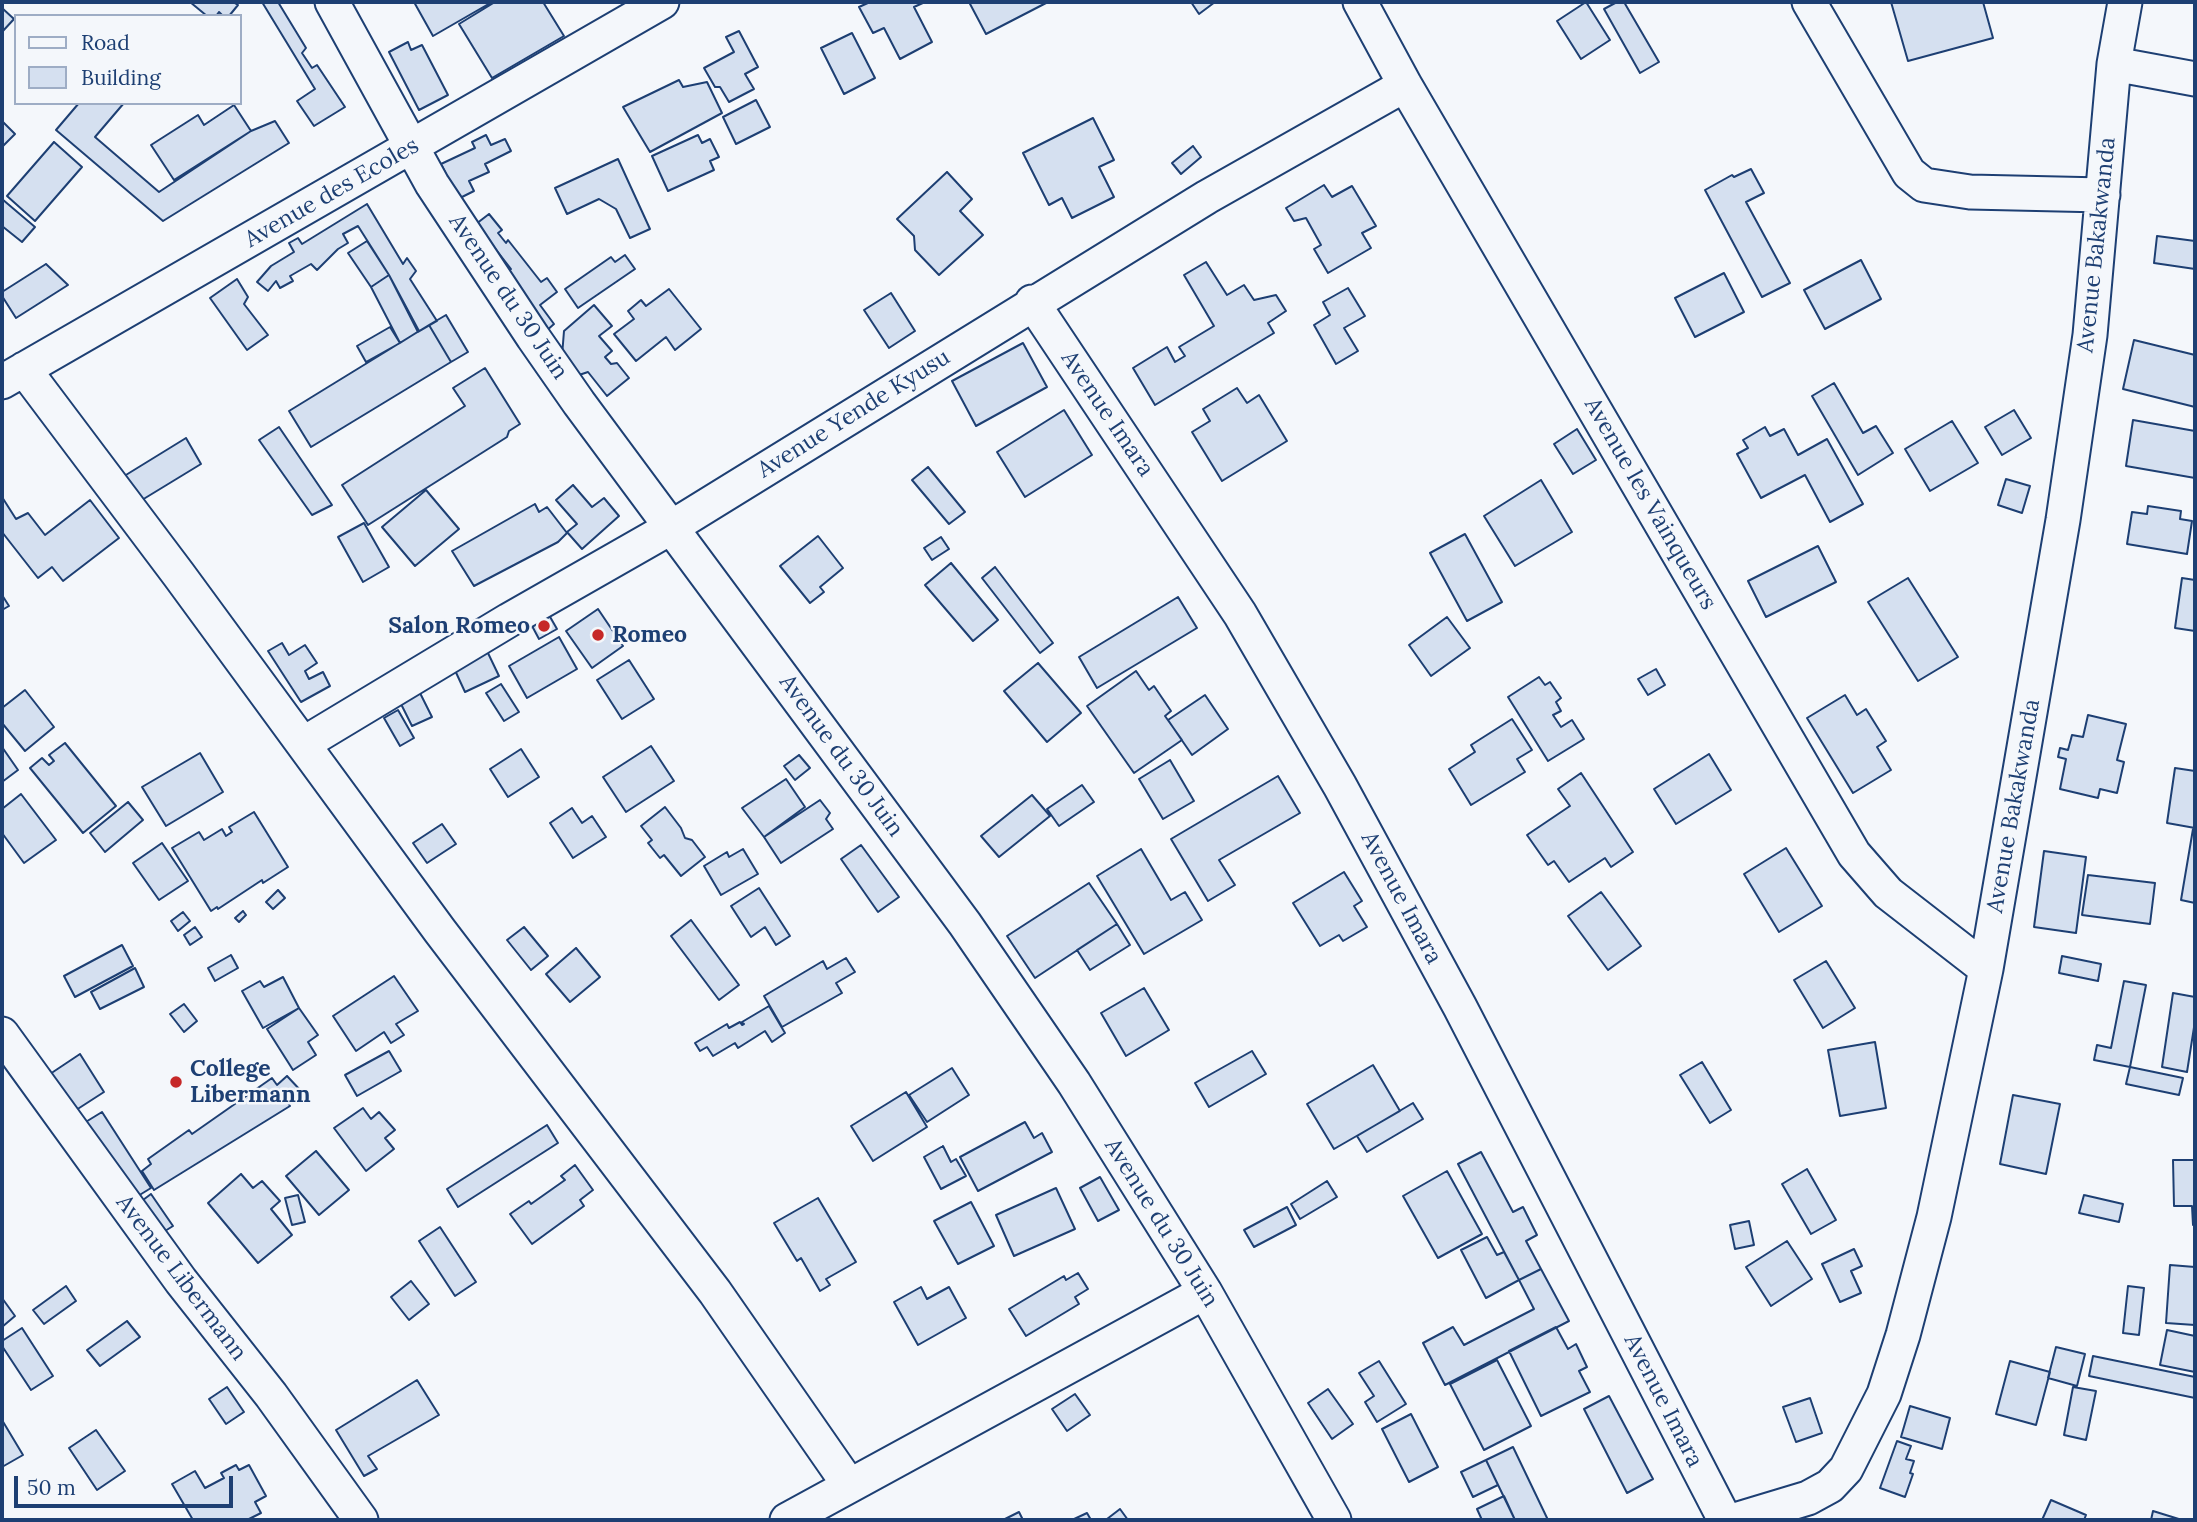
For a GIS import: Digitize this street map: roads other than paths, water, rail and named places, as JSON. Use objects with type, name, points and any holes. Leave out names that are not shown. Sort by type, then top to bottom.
[{"type":"street","name":"Avenue du 30 Juin","points":[[332,2],[412,147],[474,249],[533,337],[965,924],[1074,1083],[1205,1292],[1334,1520]]},
{"type":"street","name":"Avenue des Ecoles","points":[[13,376],[662,2]]},
{"type":"street","name":"Avenue les Vainqueurs","points":[[1360,2],[1405,85],[1854,853],[1888,893],[1986,969]]},
{"type":"street","points":[[1810,2],[1909,173],[1924,185],[1970,192],[2103,195]]},
{"type":"street","name":"Avenue Bakakwanda","points":[[1735,1520],[1808,1498],[1830,1486],[1846,1469],[1884,1394],[1903,1335],[1934,1217],[1986,969],[2063,520],[2090,335],[2114,64],[2125,2]]},
{"type":"street","points":[[2114,64],[2195,79]]},
{"type":"street","name":"Avenue Yende Kyusu","points":[[303,744],[509,620],[671,527],[1032,302],[1207,197],[1405,85]]},
{"type":"street","name":"Avenue Imara","points":[[1032,302],[1240,614],[1340,786],[1460,1007],[1725,1520]]},
{"type":"street","points":[[13,376],[303,744],[440,931],[715,1292],[849,1485]]},
{"type":"street","name":"Avenue Libermann","points":[[2,1034],[181,1282],[271,1395],[361,1520]]},
{"type":"street","points":[[787,1520],[1205,1292]]},
{"type":"place","name":"Salon Romeo","points":[[544,626]]},
{"type":"place","name":"Romeo","points":[[598,635]]},
{"type":"place","name":"College Libermann","points":[[176,1082]]}]
